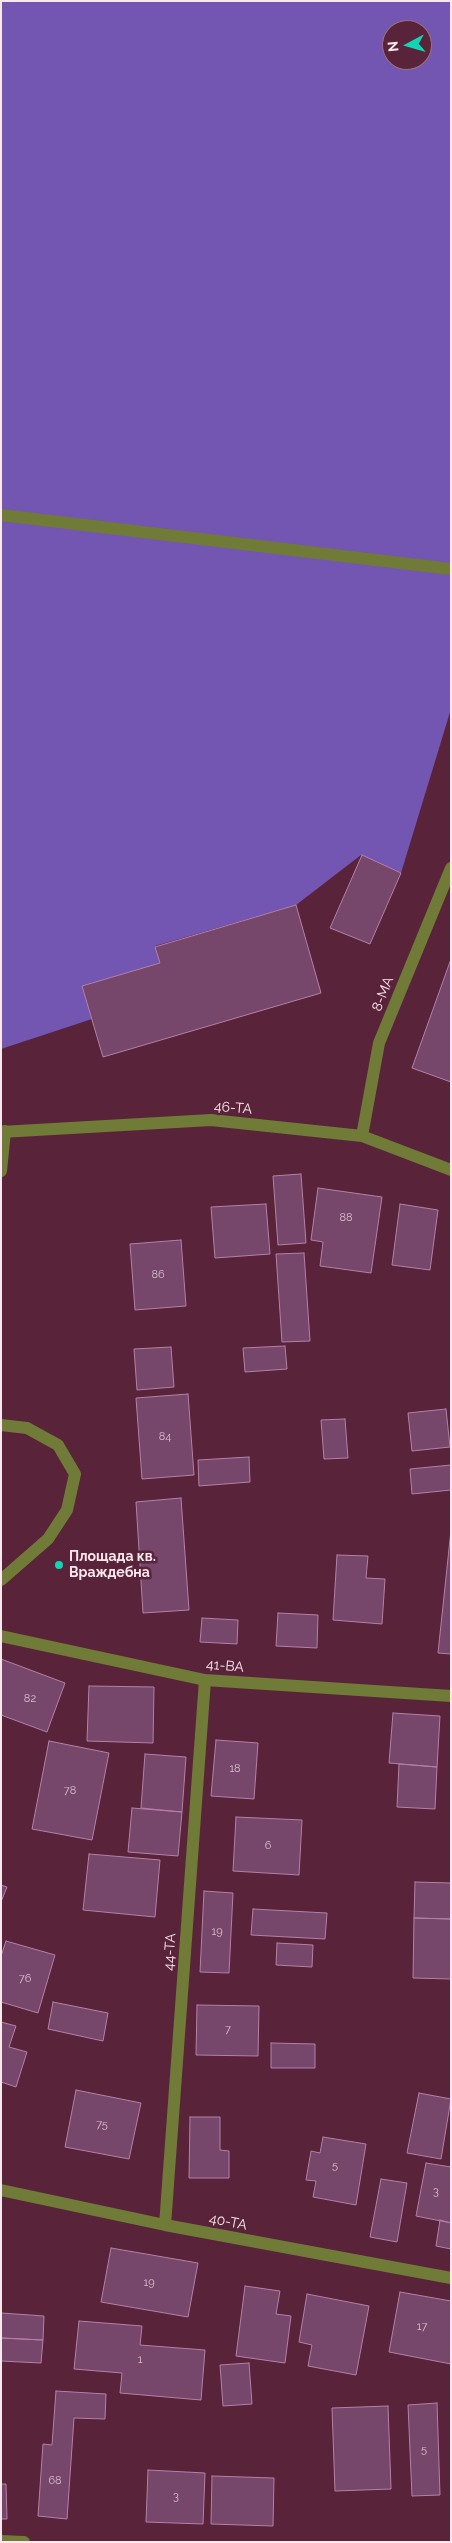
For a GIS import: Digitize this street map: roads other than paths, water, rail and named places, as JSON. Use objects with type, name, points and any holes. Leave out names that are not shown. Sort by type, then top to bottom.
[{"type":"street","points":[[1,515],[451,569]]},
{"type":"street","name":"8-МА","points":[[362,1136],[379,1043],[451,868]]},
{"type":"street","name":"46-ТА","points":[[2,1130],[211,1120],[362,1136],[451,1170]]},
{"type":"street","points":[[1,1171],[2,1130]]},
{"type":"street","points":[[1,1425],[27,1428],[58,1445],[75,1474],[67,1510],[48,1539],[2,1579]]},
{"type":"street","name":"41-ВА","points":[[1,1636],[204,1680],[451,1696]]},
{"type":"street","name":"44-ТА","points":[[165,2225],[204,1680]]},
{"type":"street","name":"40-ТА","points":[[1,2190],[165,2225],[451,2278]]},
{"type":"street","points":[[1,2541],[24,2542]]},
{"type":"place","name":"Площада кв. Враждебна","points":[[59,1565]]}]
